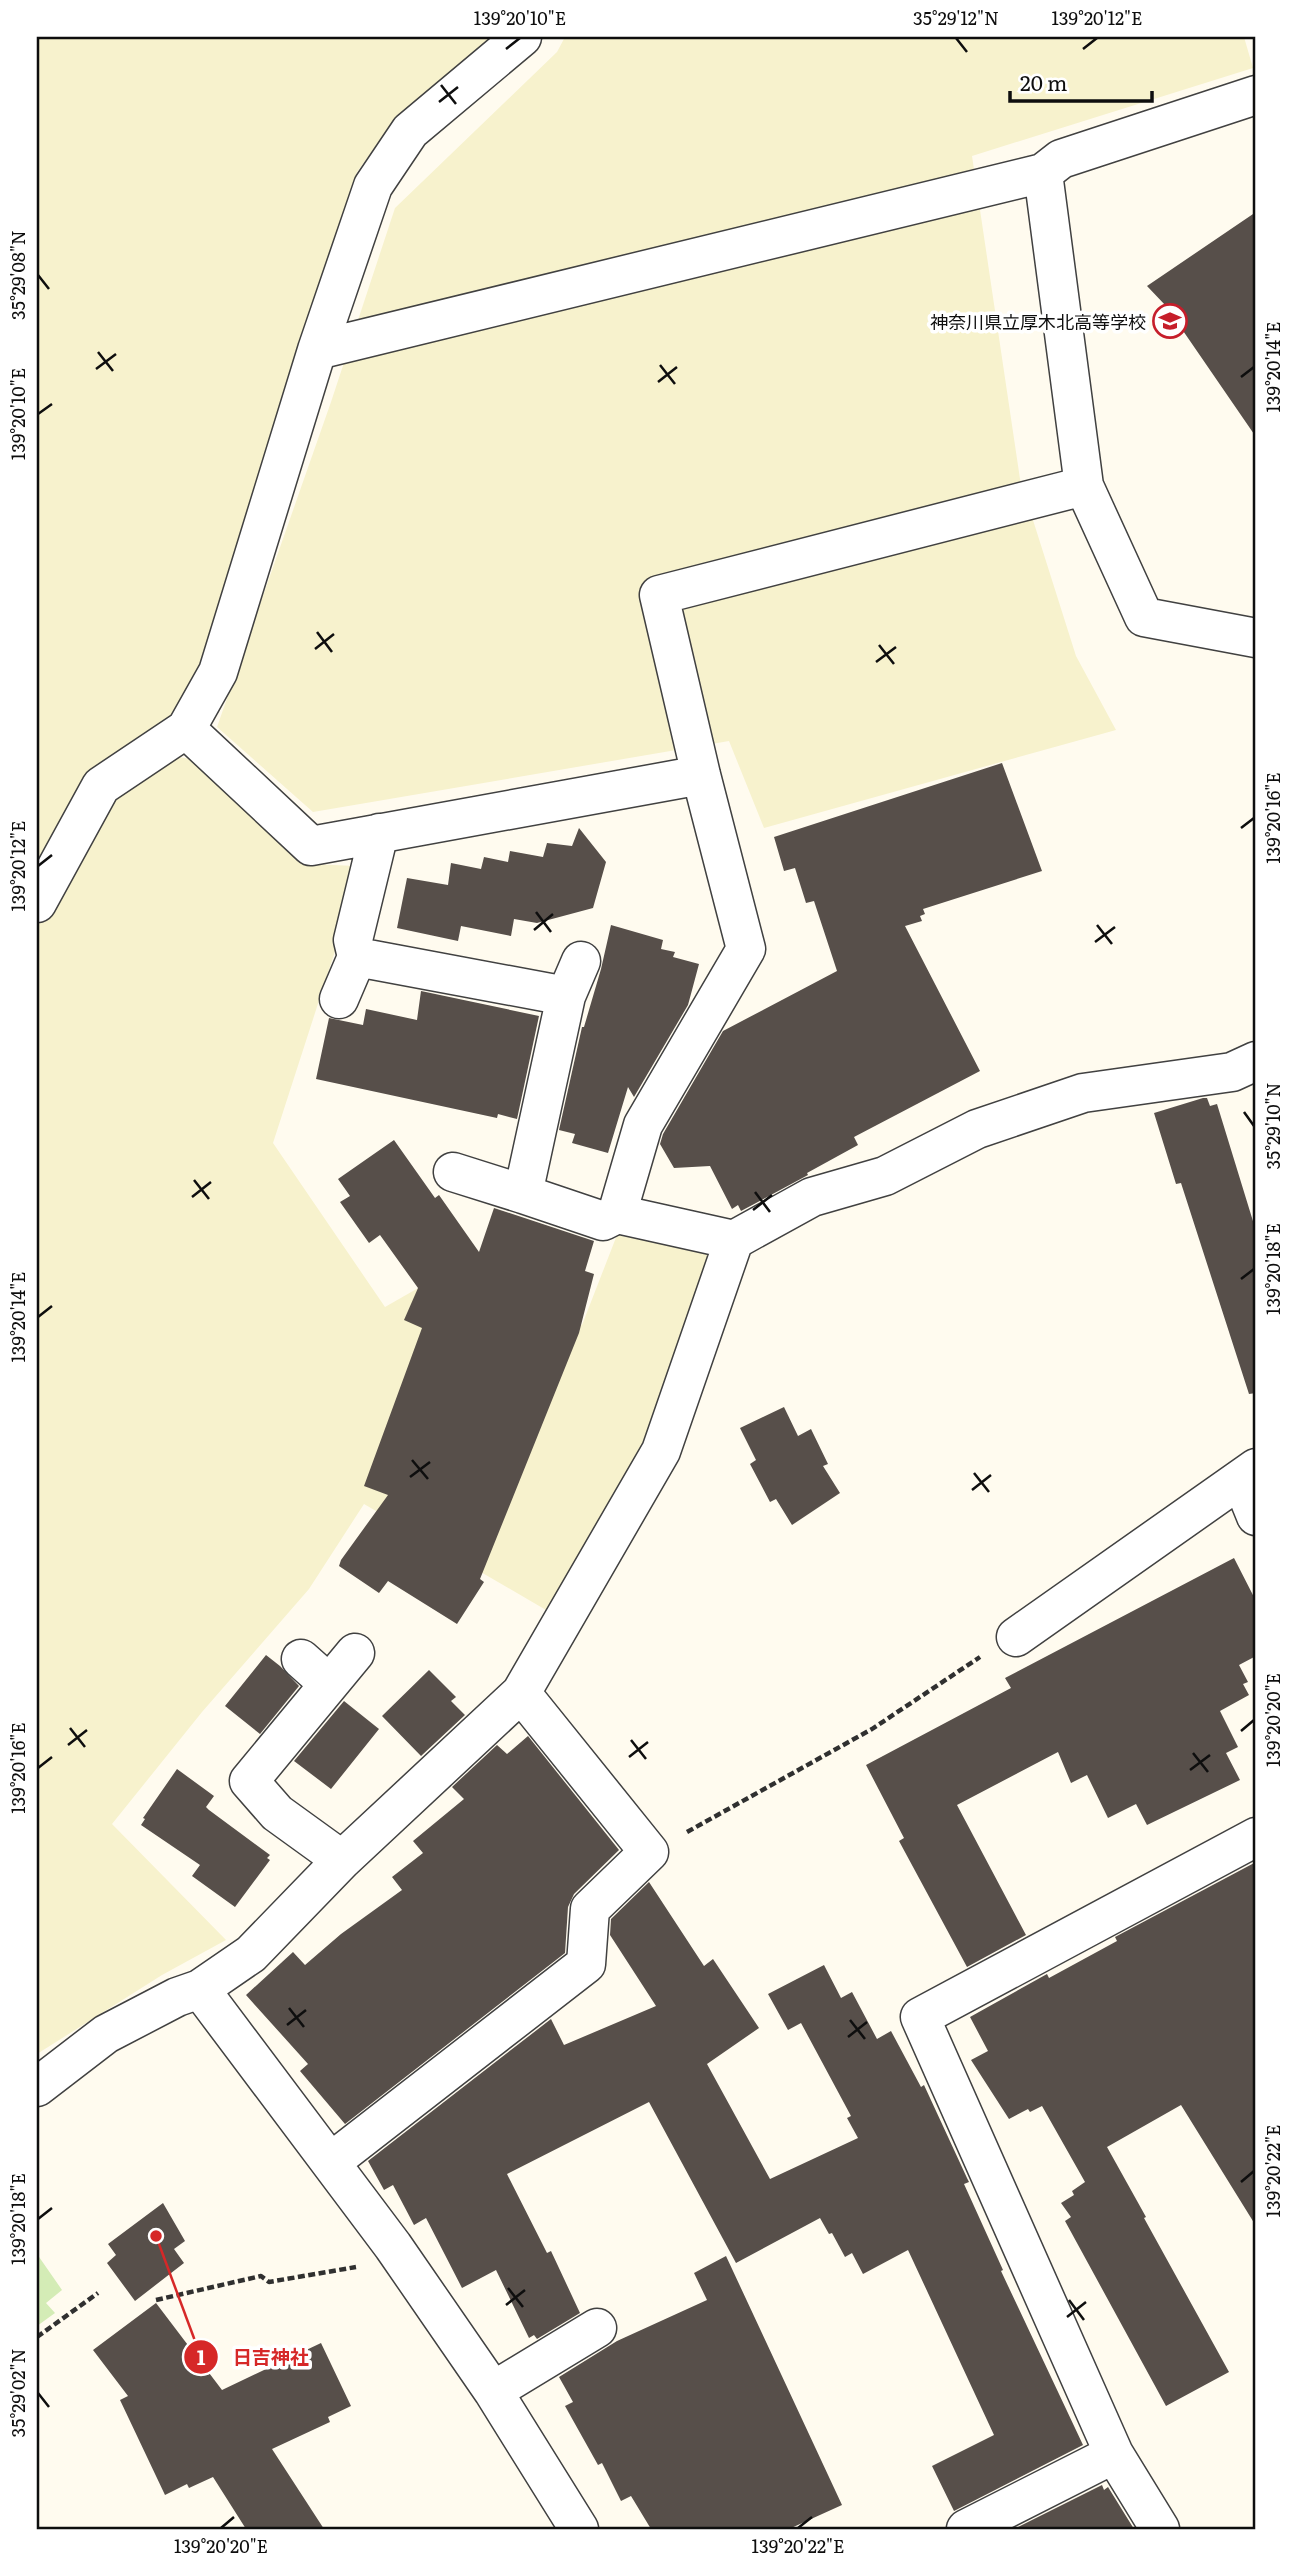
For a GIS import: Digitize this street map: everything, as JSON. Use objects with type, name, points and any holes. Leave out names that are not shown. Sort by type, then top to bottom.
[{"type":"street","points":[[37,904],[101,786],[186,729],[218,672],[317,350],[373,186],[410,131],[522,37]]},
{"type":"street","points":[[317,350],[1043,173],[1061,159],[1256,95]]},
{"type":"street","points":[[1043,173],[1084,486],[1144,617],[1256,638]]},
{"type":"street","points":[[617,1214],[643,1125],[746,949],[701,775],[659,595],[1084,486]]},
{"type":"street","points":[[186,729],[311,846],[701,775]]},
{"type":"street","points":[[339,999],[357,957],[353,940],[379,833]]},
{"type":"street","points":[[357,957],[566,996]]},
{"type":"street","points":[[523,1194],[566,996],[581,961]]},
{"type":"street","points":[[453,1172],[603,1221],[617,1214],[734,1240],[812,1197],[885,1177],[977,1129],[1083,1093],[1232,1072],[1256,1061]]},
{"type":"street","points":[[37,2087],[106,2034],[177,1997],[200,1989],[251,1954],[342,1860],[521,1693],[662,1451],[734,1240]]},
{"type":"street","points":[[1016,1637],[1249,1474],[1256,1516]]},
{"type":"street","points":[[342,1860],[276,1813],[249,1781],[355,1653]]},
{"type":"street","points":[[301,1659],[329,1684]]},
{"type":"street","points":[[331,2162],[586,1964],[590,1909],[649,1852],[521,1693]]},
{"type":"street","points":[[1160,2529],[1114,2454],[920,2017],[1256,1837]]},
{"type":"street","points":[[200,1989],[393,2246],[494,2391],[579,2529]]},
{"type":"street","points":[[494,2391],[597,2328]]},
{"type":"street","points":[[966,2529],[1114,2454]]},
{"type":"path","points":[[649,1852],[872,1728],[969,1664],[1016,1637]]},
{"type":"path","points":[[156,2300],[261,2276],[269,2282],[355,2267],[393,2246]]},
{"type":"path","points":[[37,2337],[98,2293]]},
{"type":"shaded area","points":[[37,37],[493,37],[388,129],[357,172],[207,656],[172,756],[197,760],[312,864],[355,866],[336,948],[273,1143],[385,1307],[441,1275],[582,1325],[617,1235],[710,1254],[655,1436],[572,1577],[546,1610],[364,1504],[309,1589],[202,1712],[112,1824],[226,1940],[162,1975],[37,2054]]},
{"type":"shaded area","points":[[565,37],[1244,37],[1253,68],[972,156],[1020,479],[1076,656],[1116,730],[764,828],[729,741],[313,812],[217,727],[331,402],[395,208],[557,52]]},
{"type":"green space","points":[[37,2254],[62,2290],[46,2303],[55,2313],[37,2326]]},
{"type":"building","points":[[1256,212],[1256,437],[1166,306],[1147,286]]},
{"type":"building","points":[[1002,763],[1042,871],[923,909],[925,914],[920,916],[922,921],[905,926],[980,1071],[854,1137],[858,1145],[807,1173],[808,1175],[741,1211],[738,1205],[732,1209],[710,1166],[674,1168],[660,1144],[663,1134],[723,1031],[837,971],[814,901],[806,903],[795,868],[784,871],[774,837]]},
{"type":"building","points":[[579,828],[606,862],[593,908],[537,923],[514,919],[511,936],[461,926],[458,941],[397,928],[407,878],[448,885],[451,863],[481,869],[484,857],[508,862],[510,851],[543,857],[547,843],[572,846]]},
{"type":"building","points":[[611,925],[663,940],[661,949],[675,952],[673,957],[699,964],[688,1005],[634,1097],[628,1087],[608,1153],[572,1143],[575,1134],[559,1130],[582,1027],[601,969]]},
{"type":"building","points":[[421,991],[539,1016],[517,1119],[498,1114],[497,1118],[316,1079],[329,1018],[363,1025],[366,1009],[417,1020]]},
{"type":"building","points":[[1207,1098],[1210,1106],[1217,1104],[1256,1231],[1256,1393],[1249,1394],[1181,1183],[1176,1184],[1154,1113]]},
{"type":"building","points":[[394,1140],[435,1198],[439,1195],[479,1252],[494,1208],[594,1241],[585,1271],[594,1274],[579,1333],[480,1579],[484,1582],[457,1624],[388,1581],[379,1593],[339,1566],[388,1495],[364,1486],[422,1328],[404,1320],[418,1288],[380,1235],[369,1243],[340,1202],[350,1196],[338,1179]]},
{"type":"building","points":[[784,1407],[798,1436],[811,1429],[828,1464],[823,1466],[840,1493],[792,1525],[776,1499],[770,1502],[750,1464],[756,1460],[740,1428]]},
{"type":"building","points":[[1234,1558],[1256,1601],[1256,1656],[1239,1665],[1248,1682],[1243,1684],[1249,1695],[1220,1711],[1238,1747],[1226,1753],[1240,1780],[1147,1825],[1136,1804],[1108,1818],[1087,1775],[1071,1783],[1058,1752],[957,1805],[1026,1935],[967,1967],[899,1841],[904,1838],[866,1765],[1011,1688],[1005,1678]]},
{"type":"building","points":[[266,1655],[299,1686],[260,1734],[225,1706]]},
{"type":"building","points":[[429,1670],[456,1697],[451,1701],[465,1715],[421,1756],[382,1716]]},
{"type":"building","points":[[344,1701],[379,1729],[331,1789],[294,1761]]},
{"type":"building","points":[[528,1736],[619,1850],[574,1894],[568,1907],[565,1953],[345,2124],[300,2071],[308,2064],[246,1995],[293,1952],[305,1965],[341,1934],[402,1890],[392,1877],[423,1853],[413,1841],[464,1799],[452,1787],[497,1745],[507,1754]]},
{"type":"building","points":[[177,1769],[214,1796],[206,1807],[209,1810],[270,1855],[267,1858],[270,1860],[235,1907],[192,1876],[200,1865],[141,1825],[145,1819],[143,1818]]},
{"type":"building","points":[[1256,1862],[1256,2226],[1181,2105],[1107,2147],[1229,2372],[1166,2406],[1065,2221],[1071,2217],[1061,2203],[1074,2195],[1072,2191],[1085,2182],[1042,2106],[1030,2112],[1028,2109],[1009,2119],[971,2060],[988,2051],[970,2017],[1047,1974],[1049,1978],[1117,1941],[1115,1937]]},
{"type":"building","points":[[649,1882],[704,1966],[713,1959],[759,2028],[707,2064],[770,2179],[858,2138],[847,2118],[851,2116],[801,2023],[788,2030],[768,1994],[824,1965],[841,1998],[852,1992],[877,2039],[891,2031],[921,2087],[924,2085],[969,2182],[964,2184],[1003,2270],[1001,2271],[1083,2445],[954,2511],[932,2466],[994,2435],[908,2250],[863,2274],[852,2253],[845,2257],[820,2218],[736,2263],[649,2102],[507,2174],[547,2253],[551,2251],[580,2313],[537,2339],[534,2335],[529,2338],[496,2270],[462,2288],[426,2218],[414,2225],[393,2185],[384,2190],[368,2161],[551,2019],[564,2045],[656,2006],[610,1935],[611,1919]]},
{"type":"building","points":[[163,2203],[185,2241],[174,2249],[184,2263],[135,2301],[107,2263],[116,2255],[108,2244]]},
{"type":"building","points":[[726,2256],[842,2505],[789,2529],[651,2529],[631,2496],[621,2501],[602,2463],[598,2465],[565,2406],[573,2402],[559,2377],[617,2341],[707,2300],[694,2273]]},
{"type":"building","points":[[156,2303],[222,2390],[321,2343],[351,2406],[328,2417],[330,2422],[272,2449],[324,2529],[246,2529],[213,2477],[189,2488],[187,2484],[165,2495],[120,2400],[128,2396],[93,2350]]},
{"type":"building","points":[[1102,2485],[1104,2490],[1108,2487],[1134,2529],[1014,2529]]},
{"type":"place","name":"神奈川県立厚木北高等学校","points":[[1170,321]]},
{"type":"place","name":"日吉神社","points":[[156,2236]]}]
